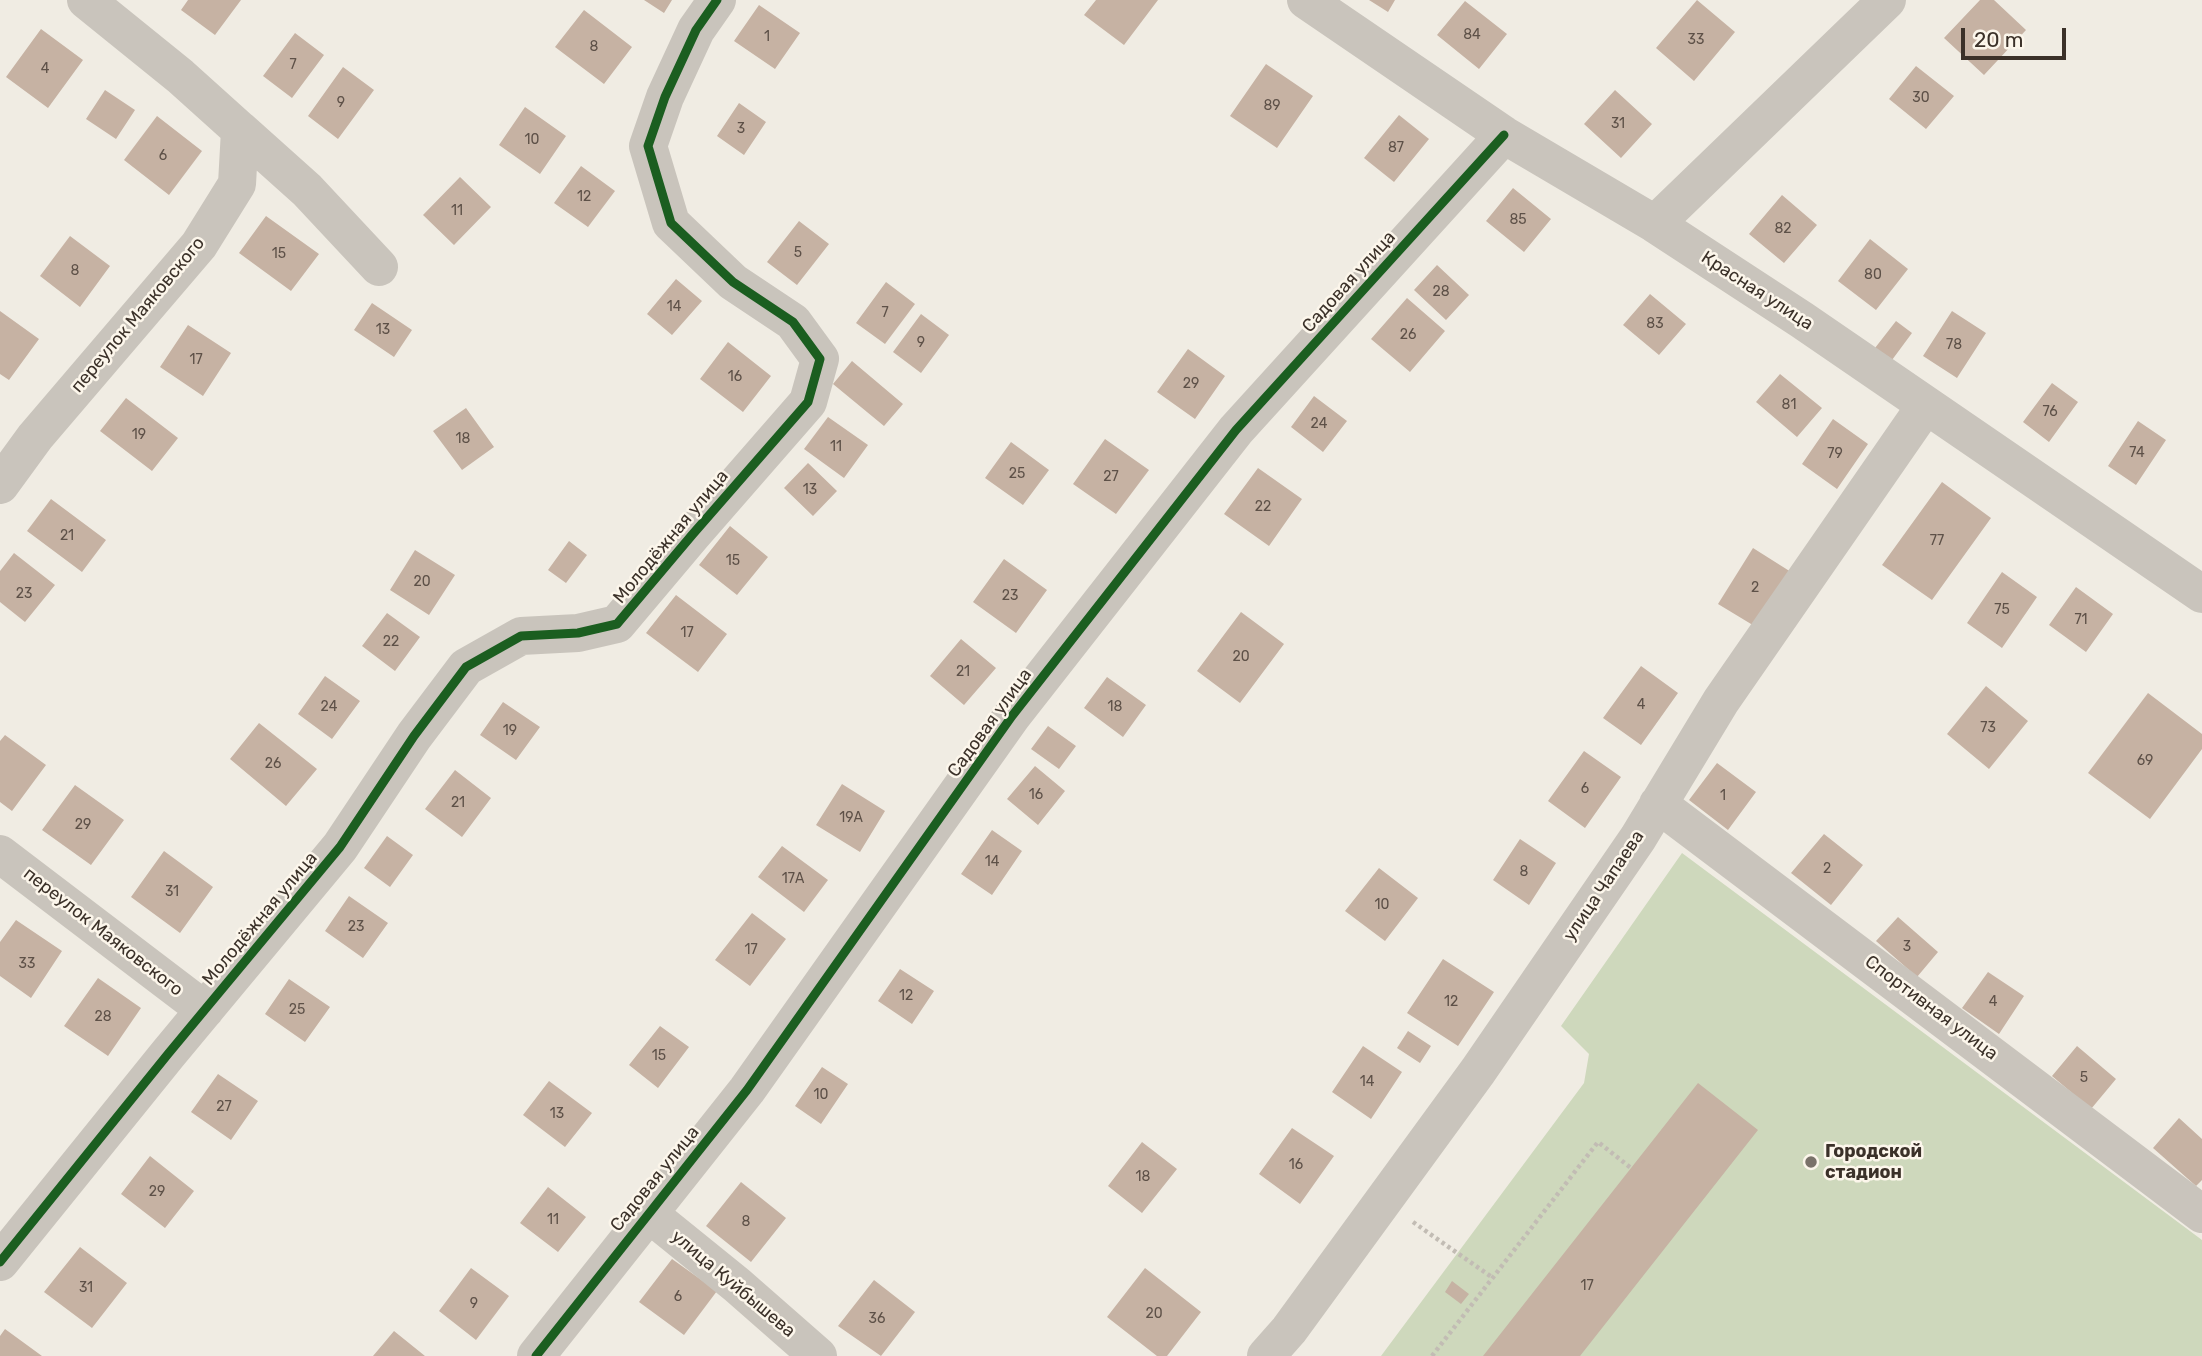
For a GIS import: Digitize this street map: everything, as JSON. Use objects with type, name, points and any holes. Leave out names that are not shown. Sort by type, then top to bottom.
[{"type":"street","points":[[86,0],[180,76],[307,190],[379,267]]},
{"type":"street","name":"Молодёжная улица","points":[[0,1262],[340,847],[414,736],[466,667],[520,636],[578,633],[617,624],[808,402],[820,359],[793,322],[733,282],[671,223],[648,146],[665,97],[691,41],[717,0]]},
{"type":"street","name":"Красная улица","points":[[1306,0],[1504,135],[1655,224],[2202,594]]},
{"type":"street","points":[[1655,224],[1887,0]]},
{"type":"street","name":"переулок Маяковского","points":[[0,485],[35,437],[199,244],[237,184],[240,130]]},
{"type":"street","name":"Садовая улица","points":[[536,1356],[747,1090],[1012,716],[1236,430],[1504,135]]},
{"type":"street","name":"улица Чапаева","points":[[1266,1356],[1289,1330],[1478,1071],[1638,838],[1721,701],[1926,405]]},
{"type":"street","name":"Спортивная улица","points":[[1658,804],[2202,1214]]},
{"type":"street","name":"переулок Маяковского","points":[[0,854],[205,1010]]},
{"type":"street","name":"улица Куйбышева","points":[[648,1213],[818,1356]]},
{"type":"path","points":[[1432,1356],[1598,1142],[1631,1168]]},
{"type":"path","points":[[1384,1201],[1493,1278]]},
{"type":"green space","name":"Городской стадион","points":[[1682,853],[2202,1240],[2202,1356],[1381,1356],[1584,1083],[1589,1054],[1561,1026]]},
{"type":"building","points":[[188,0],[241,0],[215,35],[181,10]]},
{"type":"building","points":[[644,0],[672,0],[664,13]]},
{"type":"building","points":[[1096,0],[1158,0],[1124,45],[1084,15]]},
{"type":"building","points":[[1369,0],[1395,0],[1388,12]]},
{"type":"building","points":[[1697,0],[1735,32],[1694,81],[1656,48]]},
{"type":"building","points":[[1980,0],[1994,0],[2026,30],[1984,75],[1944,38]]},
{"type":"building","points":[[1465,1],[1507,34],[1479,69],[1437,35]]},
{"type":"building","points":[[759,5],[800,33],[775,69],[734,41]]},
{"type":"building","points":[[584,10],[632,47],[604,84],[555,47]]},
{"type":"building","points":[[41,29],[83,60],[48,108],[6,77]]},
{"type":"building","points":[[295,33],[324,55],[292,98],[263,76]]},
{"type":"building","points":[[1266,64],[1313,96],[1277,148],[1230,116]]},
{"type":"building","points":[[1916,66],[1954,96],[1926,129],[1889,99]]},
{"type":"building","points":[[343,67],[374,90],[338,139],[308,116]]},
{"type":"building","points":[[105,90],[135,110],[116,139],[86,119]]},
{"type":"building","points":[[1615,90],[1652,124],[1621,158],[1584,124]]},
{"type":"building","points":[[739,103],[766,122],[744,155],[717,136]]},
{"type":"building","points":[[525,107],[566,136],[540,174],[499,145]]},
{"type":"building","points":[[1399,115],[1429,139],[1394,182],[1364,158]]},
{"type":"building","points":[[157,116],[202,151],[169,195],[124,160]]},
{"type":"building","points":[[581,166],[615,191],[588,227],[554,203]]},
{"type":"building","points":[[460,177],[491,207],[454,245],[423,215]]},
{"type":"building","points":[[1513,188],[1551,219],[1524,252],[1486,221]]},
{"type":"building","points":[[1782,195],[1817,225],[1784,263],[1749,234]]},
{"type":"building","points":[[266,216],[319,254],[291,291],[239,253]]},
{"type":"building","points":[[799,221],[829,244],[797,285],[767,262]]},
{"type":"building","points":[[70,236],[110,266],[80,307],[40,276]]},
{"type":"building","points":[[1870,239],[1908,269],[1876,310],[1838,281]]},
{"type":"building","points":[[1437,265],[1469,295],[1446,320],[1414,290]]},
{"type":"building","points":[[676,279],[702,301],[672,335],[647,314]]},
{"type":"building","points":[[886,282],[915,304],[885,344],[856,323]]},
{"type":"building","points":[[1650,294],[1686,324],[1659,355],[1623,325]]},
{"type":"building","points":[[1407,298],[1445,331],[1410,372],[1371,339]]},
{"type":"building","points":[[372,303],[412,330],[394,357],[354,330]]},
{"type":"building","points":[[0,311],[39,339],[9,380],[0,374]]},
{"type":"building","points":[[1952,311],[1986,333],[1957,378],[1923,356]]},
{"type":"building","points":[[921,314],[949,335],[921,373],[893,352]]},
{"type":"building","points":[[1896,321],[1912,333],[1892,360],[1875,348]]},
{"type":"building","points":[[188,325],[231,353],[203,396],[160,367]]},
{"type":"building","points":[[728,342],[771,376],[743,412],[700,379]]},
{"type":"building","points":[[1188,349],[1225,376],[1195,419],[1157,392]]},
{"type":"building","points":[[852,361],[903,404],[884,426],[833,384]]},
{"type":"building","points":[[1780,374],[1822,408],[1797,437],[1756,402]]},
{"type":"building","points":[[2052,383],[2078,402],[2049,442],[2023,422]]},
{"type":"building","points":[[1314,396],[1347,421],[1323,452],[1291,427]]},
{"type":"building","points":[[126,398],[178,438],[152,471],[100,431]]},
{"type":"building","points":[[466,408],[494,447],[462,470],[433,431]]},
{"type":"building","points":[[828,417],[868,445],[844,478],[804,449]]},
{"type":"building","points":[[1833,419],[1868,444],[1837,489],[1802,464]]},
{"type":"building","points":[[2138,421],[2166,440],[2136,485],[2108,466]]},
{"type":"building","points":[[1105,439],[1149,470],[1116,514],[1073,484]]},
{"type":"building","points":[[1011,442],[1049,470],[1023,505],[985,478]]},
{"type":"building","points":[[808,463],[837,491],[813,516],[784,488]]},
{"type":"building","points":[[1258,468],[1302,499],[1269,546],[1224,514]]},
{"type":"building","points":[[1942,482],[1991,518],[1932,600],[1882,565]]},
{"type":"building","points":[[51,499],[106,540],[82,572],[27,531]]},
{"type":"building","points":[[730,526],[768,557],[737,595],[699,565]]},
{"type":"building","points":[[569,541],[587,555],[566,583],[548,570]]},
{"type":"building","points":[[1753,548],[1791,572],[1756,627],[1718,604]]},
{"type":"building","points":[[415,550],[455,575],[429,615],[390,590]]},
{"type":"building","points":[[14,553],[55,585],[25,622],[0,602],[0,571]]},
{"type":"building","points":[[1004,559],[1047,590],[1016,633],[973,602]]},
{"type":"building","points":[[2002,572],[2037,597],[2002,648],[1967,623]]},
{"type":"building","points":[[2076,587],[2113,614],[2086,652],[2049,625]]},
{"type":"building","points":[[676,595],[727,634],[698,672],[646,633]]},
{"type":"building","points":[[1241,612],[1284,644],[1240,703],[1197,671]]},
{"type":"building","points":[[387,613],[420,637],[395,671],[362,646]]},
{"type":"building","points":[[961,639],[996,668],[964,705],[930,676]]},
{"type":"building","points":[[1641,666],[1678,693],[1641,745],[1603,718]]},
{"type":"building","points":[[325,676],[360,701],[332,739],[298,714]]},
{"type":"building","points":[[1107,677],[1146,705],[1123,737],[1084,708]]},
{"type":"building","points":[[1986,686],[2028,721],[1989,769],[1947,734]]},
{"type":"building","points":[[2148,693],[2202,734],[2202,749],[2150,819],[2088,773]]},
{"type":"building","points":[[503,702],[540,727],[516,760],[480,735]]},
{"type":"building","points":[[259,723],[317,769],[286,806],[230,759]]},
{"type":"building","points":[[1048,726],[1076,746],[1059,769],[1031,749]]},
{"type":"building","points":[[5,735],[46,765],[12,811],[0,802],[0,741]]},
{"type":"building","points":[[1584,751],[1621,777],[1585,828],[1548,801]]},
{"type":"building","points":[[1717,763],[1756,792],[1728,830],[1689,800]]},
{"type":"building","points":[[1035,766],[1065,791],[1038,825],[1007,799]]},
{"type":"building","points":[[455,770],[491,798],[462,837],[425,809]]},
{"type":"building","points":[[842,784],[885,811],[860,852],[816,825]]},
{"type":"building","points":[[75,785],[124,820],[91,865],[42,830]]},
{"type":"building","points":[[992,830],[1022,851],[992,895],[961,874]]},
{"type":"building","points":[[1824,834],[1863,865],[1831,905],[1791,873]]},
{"type":"building","points":[[387,836],[413,855],[390,887],[364,868]]},
{"type":"building","points":[[1520,839],[1556,863],[1529,905],[1493,880]]},
{"type":"building","points":[[782,846],[828,880],[804,912],[758,877]]},
{"type":"building","points":[[164,851],[213,887],[180,933],[131,897]]},
{"type":"building","points":[[1379,868],[1418,898],[1385,941],[1345,911]]},
{"type":"building","points":[[349,896],[388,923],[363,958],[325,931]]},
{"type":"building","points":[[752,913],[786,939],[750,986],[715,960]]},
{"type":"building","points":[[1898,917],[1938,952],[1917,977],[1876,941]]},
{"type":"building","points":[[16,920],[62,951],[31,998],[0,976],[0,942]]},
{"type":"building","points":[[1443,959],[1494,992],[1458,1046],[1407,1013]]},
{"type":"building","points":[[900,969],[934,991],[912,1024],[878,1001]]},
{"type":"building","points":[[1988,972],[2024,996],[1999,1034],[1962,1008]]},
{"type":"building","points":[[98,978],[141,1008],[108,1056],[64,1026]]},
{"type":"building","points":[[289,979],[330,1007],[305,1042],[265,1014]]},
{"type":"building","points":[[660,1026],[689,1047],[658,1088],[629,1065]]},
{"type":"building","points":[[1408,1031],[1431,1046],[1420,1063],[1397,1048]]},
{"type":"building","points":[[1363,1046],[1402,1072],[1371,1119],[1332,1092]]},
{"type":"building","points":[[2077,1046],[2116,1079],[2091,1109],[2052,1076]]},
{"type":"building","points":[[822,1067],[848,1084],[821,1124],[795,1106]]},
{"type":"building","points":[[218,1074],[258,1101],[231,1140],[191,1112]]},
{"type":"building","points":[[549,1081],[592,1113],[565,1147],[523,1115]]},
{"type":"building","points":[[1698,1083],[1758,1130],[1580,1356],[1483,1356]]},
{"type":"building","points":[[2179,1118],[2202,1139],[2202,1180],[2196,1186],[2153,1148]]},
{"type":"building","points":[[1292,1128],[1334,1156],[1300,1204],[1259,1174]]},
{"type":"building","points":[[1142,1142],[1177,1169],[1142,1213],[1108,1186]]},
{"type":"building","points":[[150,1156],[194,1191],[165,1228],[121,1194]]},
{"type":"building","points":[[741,1182],[786,1218],[751,1262],[706,1226]]},
{"type":"building","points":[[548,1187],[586,1217],[558,1252],[520,1223]]},
{"type":"building","points":[[80,1247],[127,1283],[92,1328],[44,1292]]},
{"type":"building","points":[[672,1259],[717,1291],[684,1335],[639,1302]]},
{"type":"building","points":[[471,1268],[509,1296],[476,1340],[439,1311]]},
{"type":"building","points":[[1145,1268],[1201,1312],[1167,1356],[1157,1356],[1107,1317]]},
{"type":"building","points":[[874,1280],[915,1312],[881,1356],[838,1326]]},
{"type":"building","points":[[1452,1281],[1469,1294],[1461,1304],[1445,1292]]},
{"type":"building","points":[[5,1329],[42,1356],[0,1356],[0,1336]]},
{"type":"building","points":[[394,1331],[425,1356],[373,1356]]},
{"type":"cycle path","points":[[0,1262],[340,847],[414,736],[466,667],[521,636],[578,633],[617,624],[808,402],[820,359],[793,322],[733,282],[671,223],[648,146],[665,97],[696,30],[717,0]]},
{"type":"cycle path","points":[[536,1356],[747,1090],[1012,716],[1236,430],[1504,135]]},
{"type":"place","name":"Городской стадион","points":[[1811,1162]]}]
